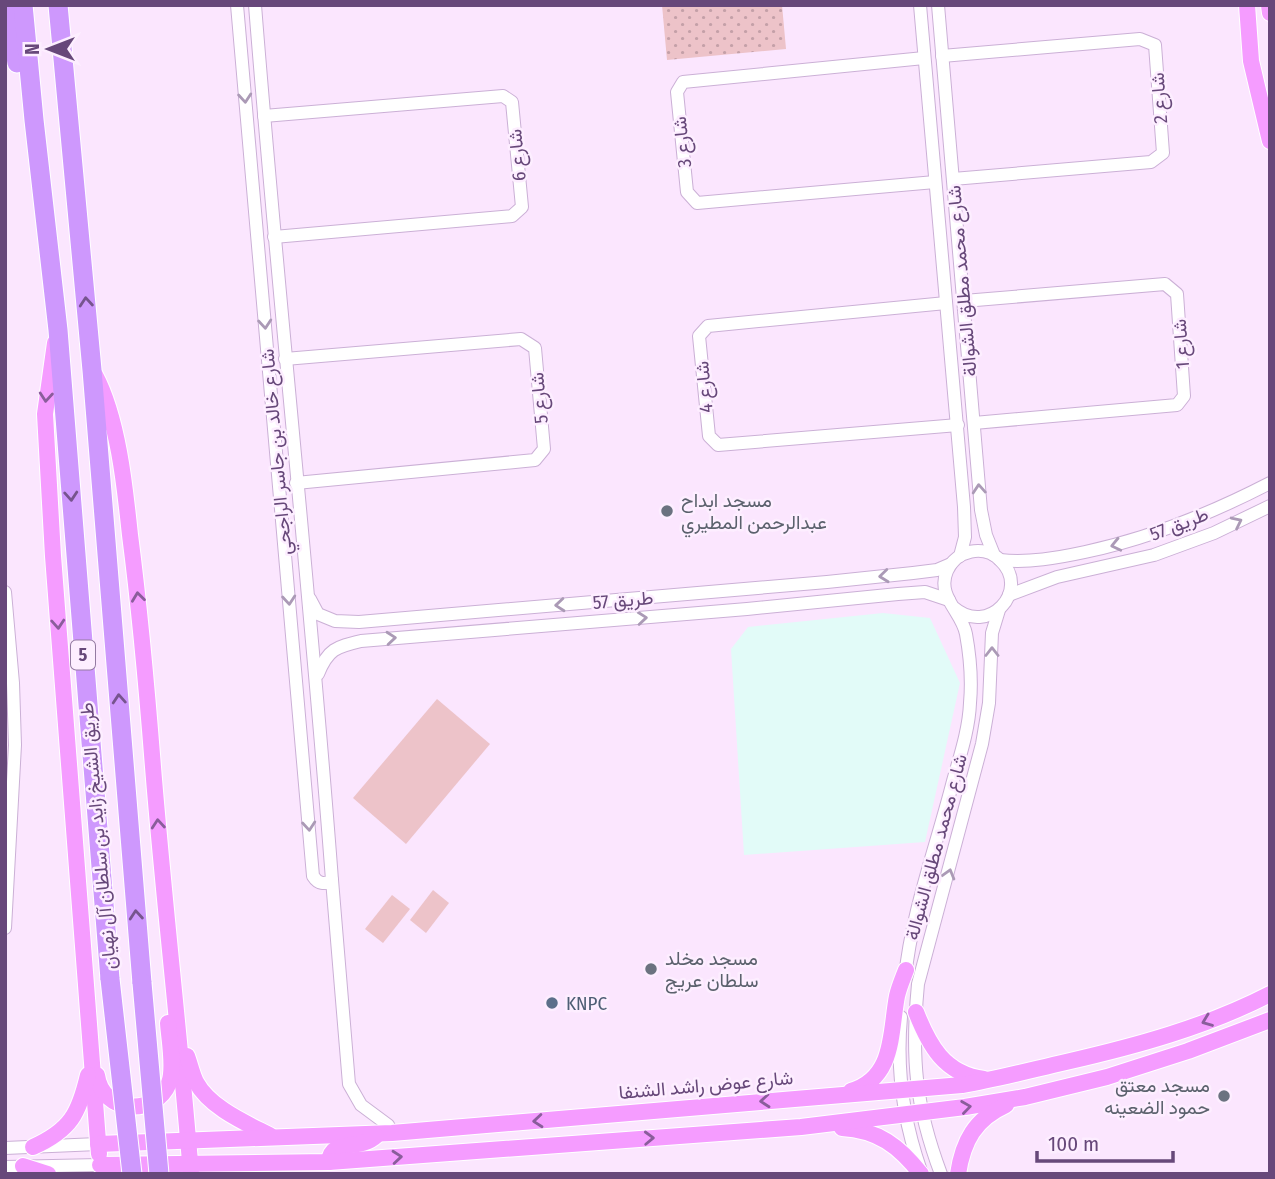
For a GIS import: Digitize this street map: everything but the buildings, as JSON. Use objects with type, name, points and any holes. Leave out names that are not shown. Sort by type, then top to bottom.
[{"type":"highway","points":[[6,5],[16,60],[34,120]]},
{"type":"highway","name":"طريق الشيخ زايد بن سلطان آل نهيان","points":[[23,5],[58,330],[110,979],[134,1169]]},
{"type":"highway","name":"طريق الشيخ زايد بن سلطان آل نهيان","points":[[58,5],[92,370],[159,1174]]},
{"type":"main road","points":[[1247,5],[1251,61],[1270,141]]},
{"type":"main road","points":[[1269,5],[1270,13]]},
{"type":"main road","name":"طريق الشيخ زايد بن سلطان آل نهيان","points":[[58,330],[48,380],[45,414],[100,1170]]},
{"type":"main road","name":"طريق الشيخ زايد بن سلطان آل نهيان","points":[[92,370],[107,404],[126,500],[142,630],[160,852],[191,1169]]},
{"type":"main road","points":[[77,867],[97,1080],[104,1093],[115,1102],[138,1107],[163,1094],[171,1075],[160,852]]},
{"type":"main road","points":[[833,1095],[862,1086],[875,1075],[884,1062],[892,1040],[897,995],[906,970]]},
{"type":"main road","name":"شارع عوض راشد الشنفا","points":[[98,1144],[385,1133],[833,1095],[901,1092],[997,1080],[1181,1031],[1270,994]]},
{"type":"main road","points":[[915,1012],[928,1042],[946,1064],[965,1075],[997,1080]]},
{"type":"main road","points":[[100,1170],[191,1169],[329,1162],[801,1127],[921,1112],[1025,1097],[1141,1067],[1270,1020]]},
{"type":"main road","points":[[180,1038],[197,1083],[208,1097],[273,1138]]},
{"type":"main road","points":[[33,1147],[52,1138],[68,1125],[80,1107],[92,1062]]},
{"type":"main road","points":[[958,1174],[964,1145],[976,1127],[989,1113],[1025,1097]]},
{"type":"main road","points":[[621,1139],[615,1133],[620,1122],[709,1111],[737,1103]]},
{"type":"main road","points":[[801,1127],[857,1129],[873,1134],[905,1153],[922,1174]]},
{"type":"main road","points":[[329,1162],[334,1148],[364,1144],[385,1133]]},
{"type":"main road","points":[[297,1174],[329,1162]]},
{"type":"main road","points":[[23,1167],[48,1174]]},
{"type":"street","name":"شارع خالد بن جاسر الراجحي","points":[[237,5],[313,876],[321,883],[332,880]]},
{"type":"street","name":"شارع خالد بن جاسر الراجحي","points":[[255,5],[296,484],[317,678],[348,1076],[352,1091],[361,1105],[388,1125],[385,1133]]},
{"type":"street","name":"شارع محمد مطلق الشوالة","points":[[920,5],[958,425],[965,537],[955,560]]},
{"type":"street","name":"شارع محمد مطلق الشوالة","points":[[938,5],[981,510],[986,536],[997,557]]},
{"type":"street","points":[[240,39],[249,45],[257,40]]},
{"type":"street","name":"شارع 2","points":[[942,56],[1140,39],[1155,45],[1163,153],[1151,162],[953,179]]},
{"type":"street","name":"شارع 3","points":[[924,58],[682,82],[677,92],[687,192],[696,203],[935,182]]},
{"type":"street","points":[[243,69],[260,68]]},
{"type":"street","name":"شارع 6","points":[[264,116],[503,96],[512,102],[522,207],[512,216],[274,237]]},
{"type":"street","points":[[929,109],[938,115],[948,109]]},
{"type":"street","points":[[932,142],[934,134],[939,132],[945,134],[949,141]]},
{"type":"street","name":"شارع 1","points":[[964,301],[1165,285],[1177,294],[1184,396],[1177,405],[974,423]]},
{"type":"street","name":"شارع 4","points":[[946,303],[708,326],[699,336],[707,424],[709,436],[718,445],[958,425]]},
{"type":"street","name":"شارع 5","points":[[285,359],[521,339],[534,348],[544,449],[535,460],[296,484]]},
{"type":"street","name":"طريق 57","points":[[997,557],[1017,562],[1105,547],[1156,533],[1205,514],[1270,483]]},
{"type":"street","name":"طريق 57","points":[[1009,595],[1058,577],[1154,555],[1214,533],[1270,506]]},
{"type":"street","points":[[1205,514],[1212,521],[1214,533]]},
{"type":"street","points":[[977,551],[997,557],[1010,576],[1009,595],[999,609],[988,615],[976,617],[963,614],[951,604],[944,585],[946,574],[955,560],[977,551]]},
{"type":"street","name":"طريق 57","points":[[307,593],[318,614],[335,621],[359,622],[847,580],[937,570],[955,560]]},
{"type":"street","points":[[847,580],[844,592],[849,598]]},
{"type":"street","points":[[827,582],[832,589],[828,600]]},
{"type":"street","points":[[5,592],[15,745],[5,928]]},
{"type":"street","name":"طريق 57","points":[[317,678],[324,659],[336,648],[361,641],[925,592],[951,604]]},
{"type":"street","name":"شارع محمد مطلق الشوالة","points":[[922,1174],[904,1114],[900,1036],[912,938],[970,710],[971,684],[966,633],[962,620],[951,604]]},
{"type":"street","name":"شارع محمد مطلق الشوالة","points":[[941,1174],[921,1112],[915,1062],[915,1012],[921,974],[966,809],[989,703],[992,633],[999,609]]},
{"type":"street","points":[[359,622],[353,630],[361,641]]},
{"type":"street","points":[[966,809],[957,807],[956,802],[974,727],[970,710]]},
{"type":"street","points":[[5,1148],[98,1144]]},
{"type":"street","points":[[5,1167],[100,1170]]},
{"type":"shaded area","points":[[662,5],[782,5],[786,49],[667,60]]},
{"type":"shaded area","points":[[883,613],[930,618],[960,683],[925,842],[744,855],[731,649],[748,627]]},
{"type":"shaded area","points":[[437,699],[490,744],[406,844],[353,798]]},
{"type":"shaded area","points":[[433,890],[449,903],[426,933],[410,920]]},
{"type":"shaded area","points":[[392,895],[410,909],[383,943],[365,929]]},
{"type":"place","name":"مسجد ابداح عبدالرحمن المطيري","points":[[667,511]]},
{"type":"place","name":"مسجد مخلد سلطان عريج","points":[[651,969]]},
{"type":"place","name":"KNPC","points":[[552,1003]]},
{"type":"place","name":"مسجد معتق حمود الضعينه","points":[[1224,1096]]}]
